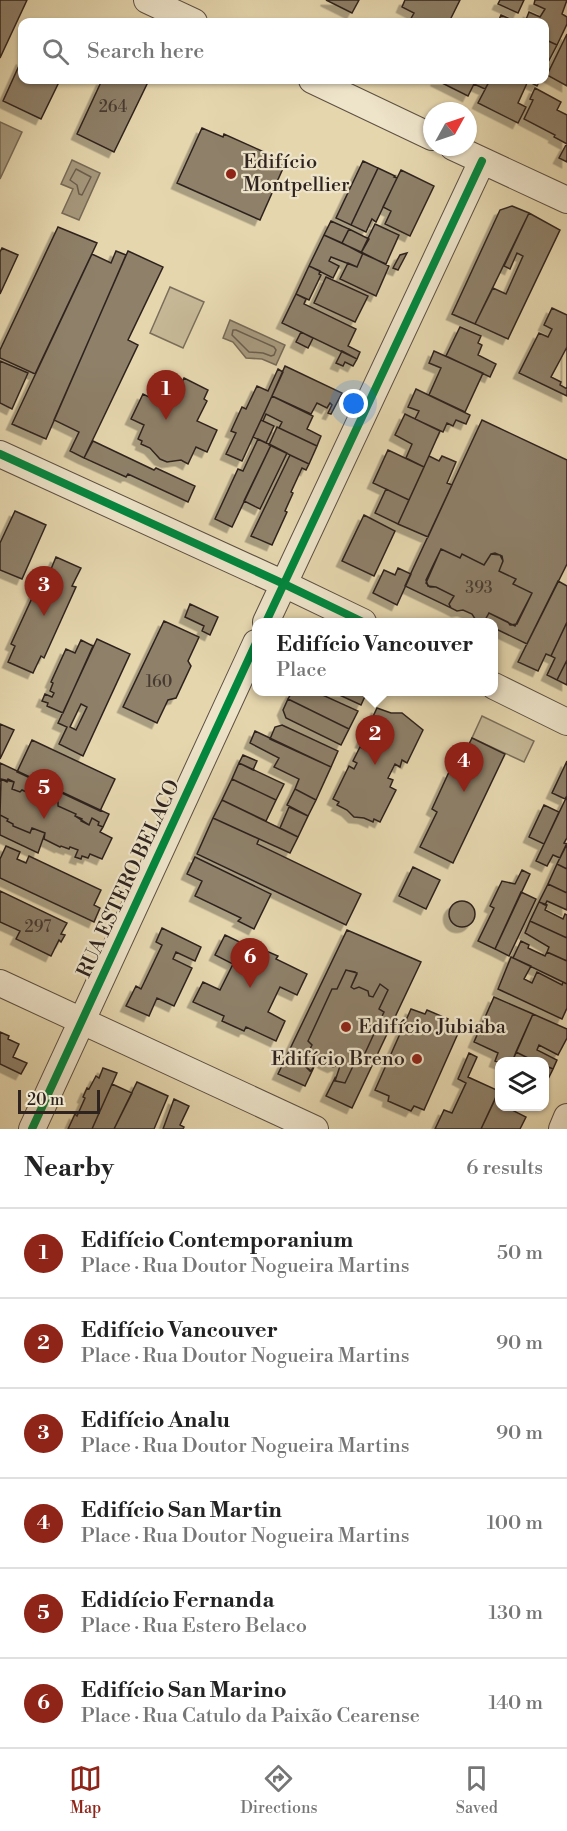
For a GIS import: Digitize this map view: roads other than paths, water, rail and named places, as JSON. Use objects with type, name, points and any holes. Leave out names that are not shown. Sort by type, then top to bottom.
[{"type":"street","points":[[147,0],[185,18]]},
{"type":"street","points":[[320,84],[423,133]]},
{"type":"street","points":[[472,156],[567,200]]},
{"type":"street","points":[[268,618],[482,161]]},
{"type":"street","points":[[0,454],[355,618]]},
{"type":"street","name":"RUA ESTERO BELACO","points":[[32,1129],[252,652]]},
{"type":"street","points":[[498,688],[567,722]]},
{"type":"street","points":[[0,983],[315,1129]]},
{"type":"street","points":[[562,1129],[567,1117]]},
{"type":"water","points":[[0,122],[22,132],[0,179]]},
{"type":"water","points":[[72,160],[100,173],[79,220],[62,213],[73,189],[61,184]]},
{"type":"water","points":[[230,320],[285,345],[276,365],[262,359],[246,358],[233,342],[223,338]]},
{"type":"place","name":"Edifício Montpellier","points":[[231,174]]},
{"type":"place","name":"Edifício Contemporanium","points":[[166,420]]},
{"type":"place","name":"Edifício Analu","points":[[44,616]]},
{"type":"place","name":"Edifício Vancouver","points":[[375,765]]},
{"type":"place","name":"Edifício San Martin","points":[[464,792]]},
{"type":"place","name":"Edidício Fernanda","points":[[44,819]]},
{"type":"place","name":"Edifício San Marino","points":[[250,988]]},
{"type":"place","name":"Edifício Jubiaba","points":[[346,1027]]},
{"type":"place","name":"Edifício Breno","points":[[417,1059]]}]
